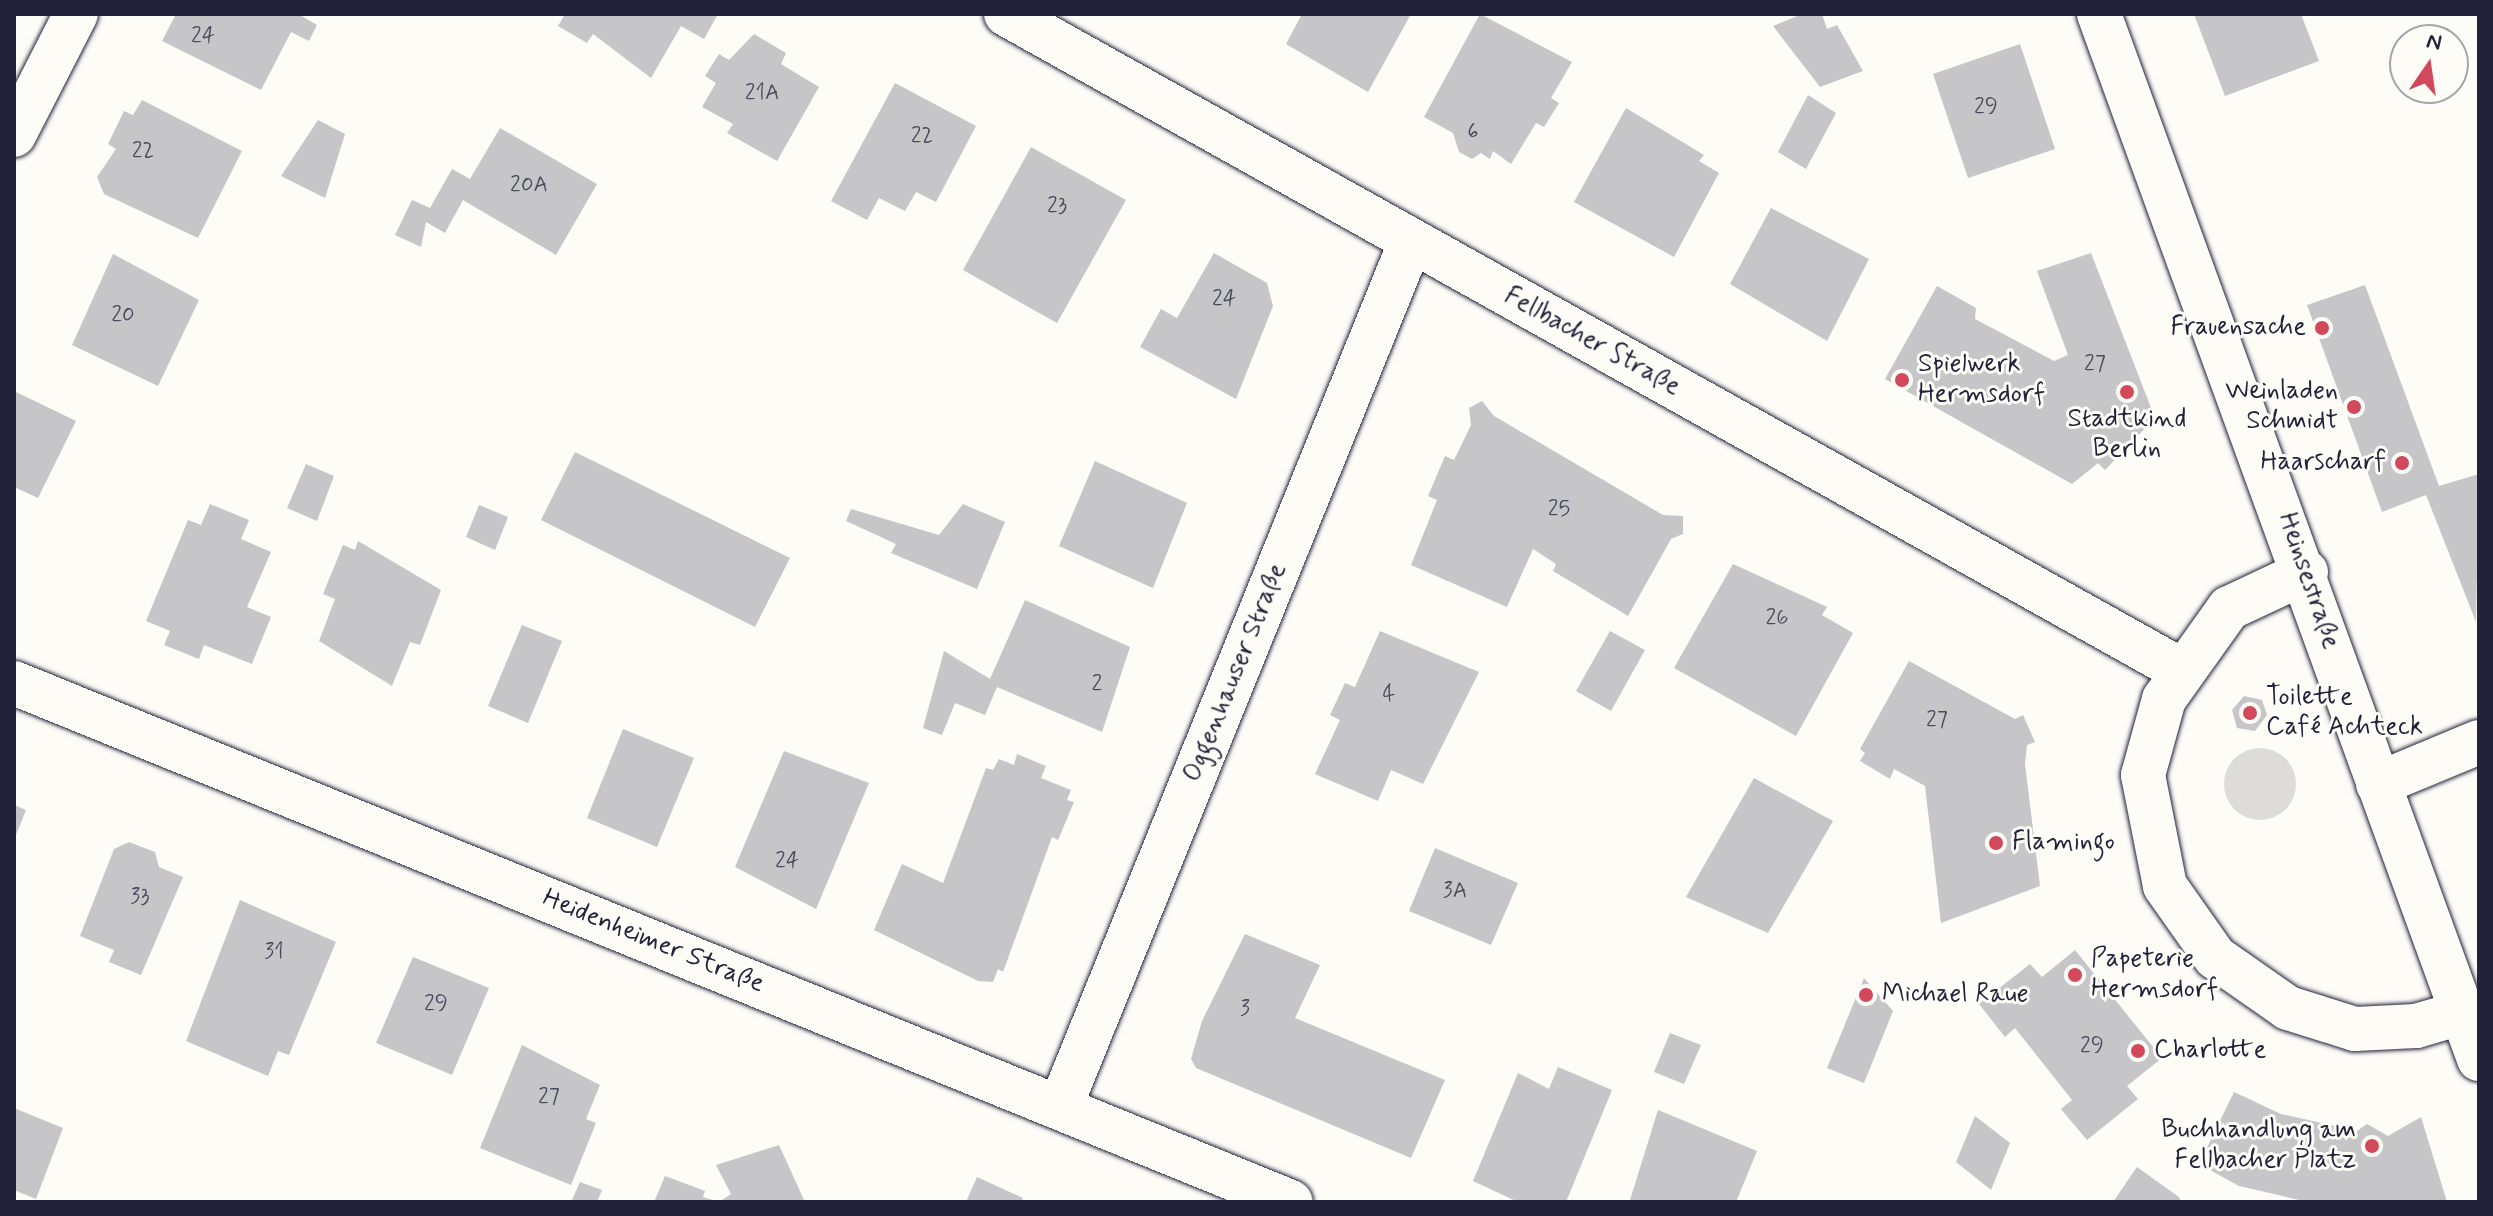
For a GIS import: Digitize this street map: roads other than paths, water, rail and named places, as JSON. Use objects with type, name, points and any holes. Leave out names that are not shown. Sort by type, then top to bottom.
[{"type":"street","points":[[14,135],[76,14]]},
{"type":"street","name":"Fellbacher Straße","points":[[1006,14],[2179,669]]},
{"type":"street","name":"Heinsestraße","points":[[2099,14],[2306,572],[2378,784],[2479,1059]]},
{"type":"street","name":"Oggenhauser Straße","points":[[1061,1105],[1411,241]]},
{"type":"street","points":[[2306,572],[2229,608],[2179,669],[2151,729],[2143,775],[2165,886],[2187,925],[2245,984],[2333,1026],[2416,1026],[2461,1013]]},
{"type":"street","name":"Heidenheimer Straße","points":[[14,683],[1061,1105],[1291,1202]]},
{"type":"street","points":[[2378,784],[2479,742]]},
{"type":"place","name":"Frauensache","points":[[2322,328]]},
{"type":"place","name":"Spielwerk Hermsdorf","points":[[1902,380]]},
{"type":"place","name":"Stadtkind Berlin","points":[[2127,392]]},
{"type":"place","name":"Weinladen Schmidt","points":[[2354,407]]},
{"type":"place","name":"Haarscharf","points":[[2402,463]]},
{"type":"place","name":"Toilette Café Achteck","points":[[2250,713]]},
{"type":"place","name":"Flamingo","points":[[1996,843]]},
{"type":"place","name":"Papeterie Hermsdorf","points":[[2075,975]]},
{"type":"place","name":"Michael Raue","points":[[1866,995]]},
{"type":"place","name":"Charlotte","points":[[2138,1051]]},
{"type":"place","name":"Buchhandlung am Fellbacher Platz","points":[[2372,1146]]}]
